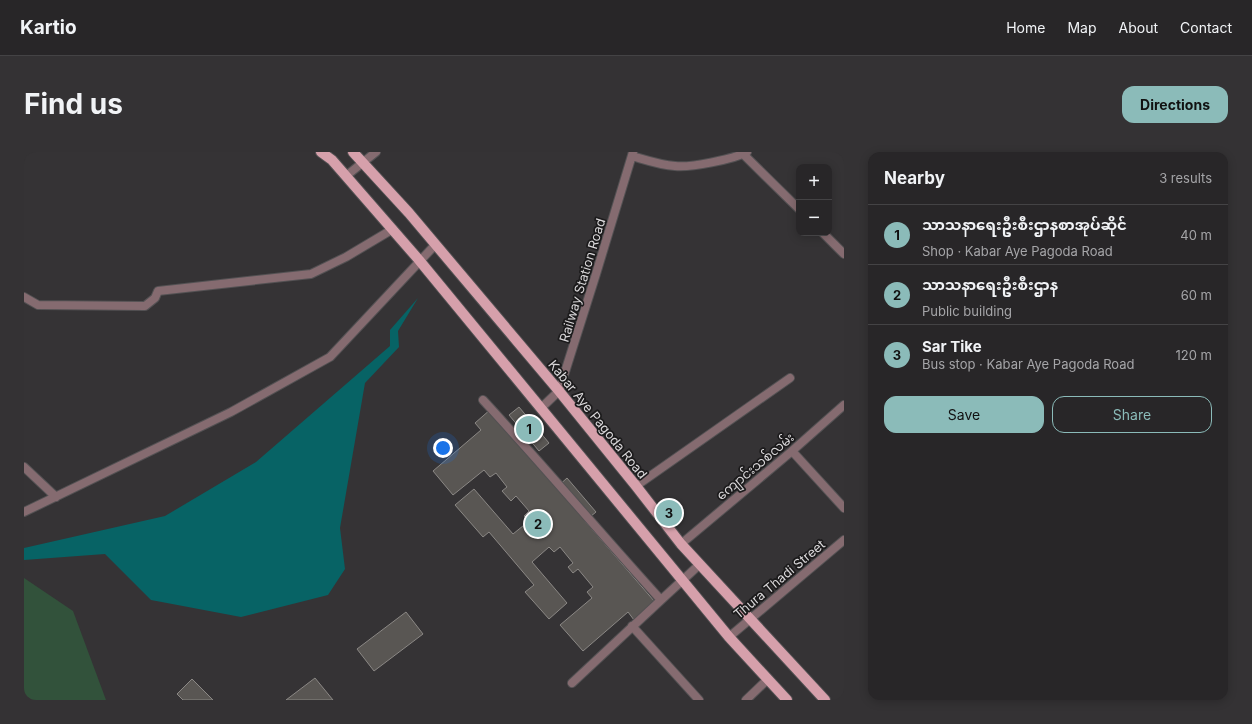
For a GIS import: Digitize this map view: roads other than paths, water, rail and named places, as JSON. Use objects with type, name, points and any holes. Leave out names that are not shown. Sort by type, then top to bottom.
[{"type":"main road","points":[[321,152],[332,160],[393,229],[729,636],[787,700]]},
{"type":"main road","name":"Kabar Aye Pagoda Road","points":[[353,152],[364,162],[409,213],[559,391],[699,565],[825,700]]},
{"type":"street","points":[[346,176],[376,152]]},
{"type":"street","points":[[633,154],[661,164],[676,166],[709,163],[745,153],[796,206]]},
{"type":"street","name":"Railway Station Road","points":[[541,408],[559,391],[633,154]]},
{"type":"street","points":[[24,297],[38,305],[145,306],[158,292],[311,274],[346,257],[393,229]]},
{"type":"street","points":[[826,236],[844,254]]},
{"type":"street","points":[[24,512],[231,412],[304,373],[330,357],[419,260],[436,245]]},
{"type":"street","points":[[636,486],[790,378]]},
{"type":"street","points":[[483,400],[534,455],[607,542],[661,600]]},
{"type":"street","name":"ကျောင်းသစ်လမ်း","points":[[681,544],[792,452],[844,405]]},
{"type":"street","points":[[792,452],[844,508]]},
{"type":"street","points":[[24,467],[56,497]]},
{"type":"street","name":"Thura Thadi Street","points":[[729,636],[844,540]]},
{"type":"street","points":[[572,683],[699,565]]},
{"type":"street","points":[[632,626],[699,700]]},
{"type":"street","points":[[746,700],[768,679]]},
{"type":"water","points":[[418,298],[398,331],[399,347],[365,383],[340,528],[345,569],[328,595],[241,617],[151,600],[105,554],[24,560],[24,548],[165,516],[256,462],[390,346],[390,330]]},
{"type":"place","name":"သာသနာရေးဦးစီးဌာနစာအုပ်ဆိုင်","points":[[529,429]]},
{"type":"place","name":"Sar Tike","points":[[669,513]]},
{"type":"place","name":"သာသနာရေးဦးစီးဌာန","points":[[538,524]]}]
